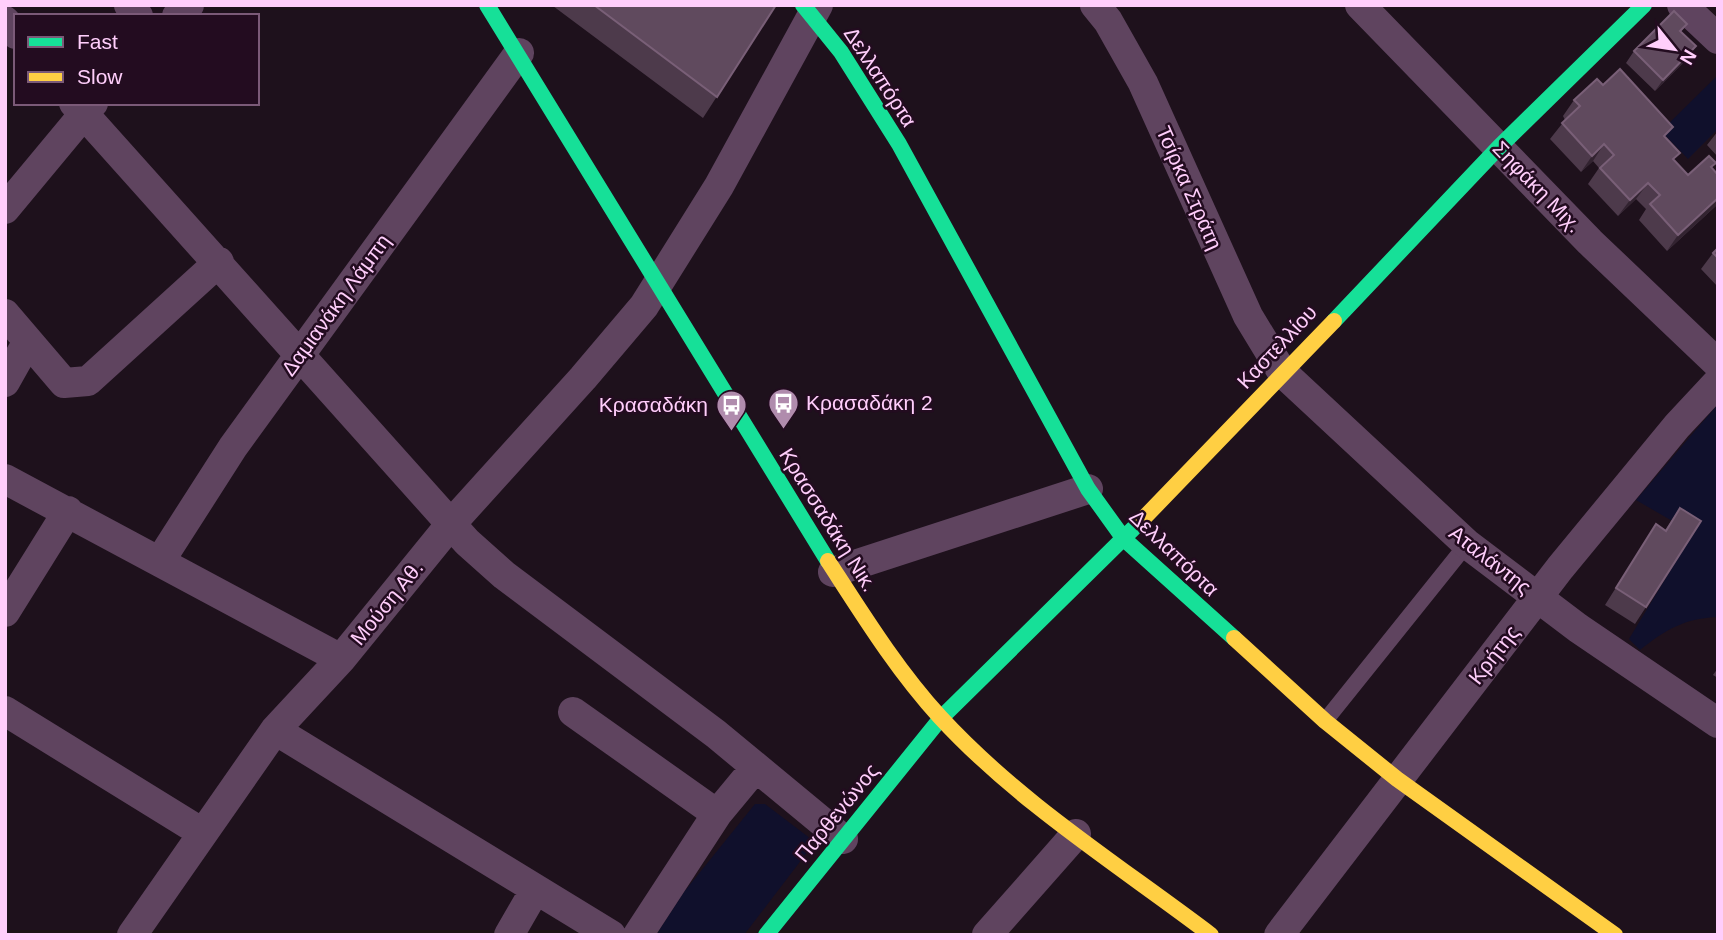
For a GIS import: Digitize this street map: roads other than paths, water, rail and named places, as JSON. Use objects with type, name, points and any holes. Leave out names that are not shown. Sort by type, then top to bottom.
[{"type":"street","name":"Κρασσαδάκη Νικ.","points":[[487,5],[519,53],[833,572],[886,651],[942,719],[1003,778],[1211,935]]},
{"type":"street","name":"Σηφάκη Μιχ.","points":[[1360,5],[1655,307],[1718,364]]},
{"type":"street","name":"Καστελλίου","points":[[942,719],[1124,538],[1499,147],[1644,5]]},
{"type":"street","points":[[1682,5],[1718,39]]},
{"type":"street","name":"Μούση Αθ.","points":[[132,935],[201,832],[275,730],[341,659],[450,525],[611,346],[659,284],[732,164],[811,9]]},
{"type":"street","name":"Δελλαπόρτα","points":[[811,9],[899,144],[1087,489],[1124,538],[1325,721],[1397,779],[1615,935]]},
{"type":"street","name":"Τσίρκα Στράτη","points":[[1108,10],[1248,316],[1282,372]]},
{"type":"street","name":"Δαμιανάκη Λάμπη","points":[[160,561],[233,447],[519,53]]},
{"type":"street","points":[[5,209],[84,107],[450,525],[504,575],[757,767],[843,839]]},
{"type":"street","points":[[5,314],[64,383],[88,381],[219,262]]},
{"type":"street","points":[[5,382],[28,341]]},
{"type":"street","name":"Αταλάντης","points":[[1282,372],[1467,544],[1718,723]]},
{"type":"street","name":"Κρήτης","points":[[1279,935],[1539,597],[1657,449],[1718,382]]},
{"type":"street","points":[[5,478],[341,659]]},
{"type":"street","points":[[833,572],[1087,489]]},
{"type":"street","points":[[5,612],[68,511]]},
{"type":"street","points":[[5,711],[201,832]]},
{"type":"street","points":[[573,712],[717,814]]},
{"type":"street","name":"Παρθενώνος","points":[[766,935],[942,719]]},
{"type":"street","points":[[275,730],[611,935]]},
{"type":"street","points":[[638,935],[717,814],[757,767]]},
{"type":"street","points":[[988,935],[1076,834]]},
{"type":"street","points":[[509,935],[535,890]]},
{"type":"lane","points":[[1325,721],[1467,544]]},
{"type":"place","name":"Κρασαδάκη 2","points":[[783,430]]},
{"type":"place","name":"Κρασαδάκη","points":[[731,432]]}]
